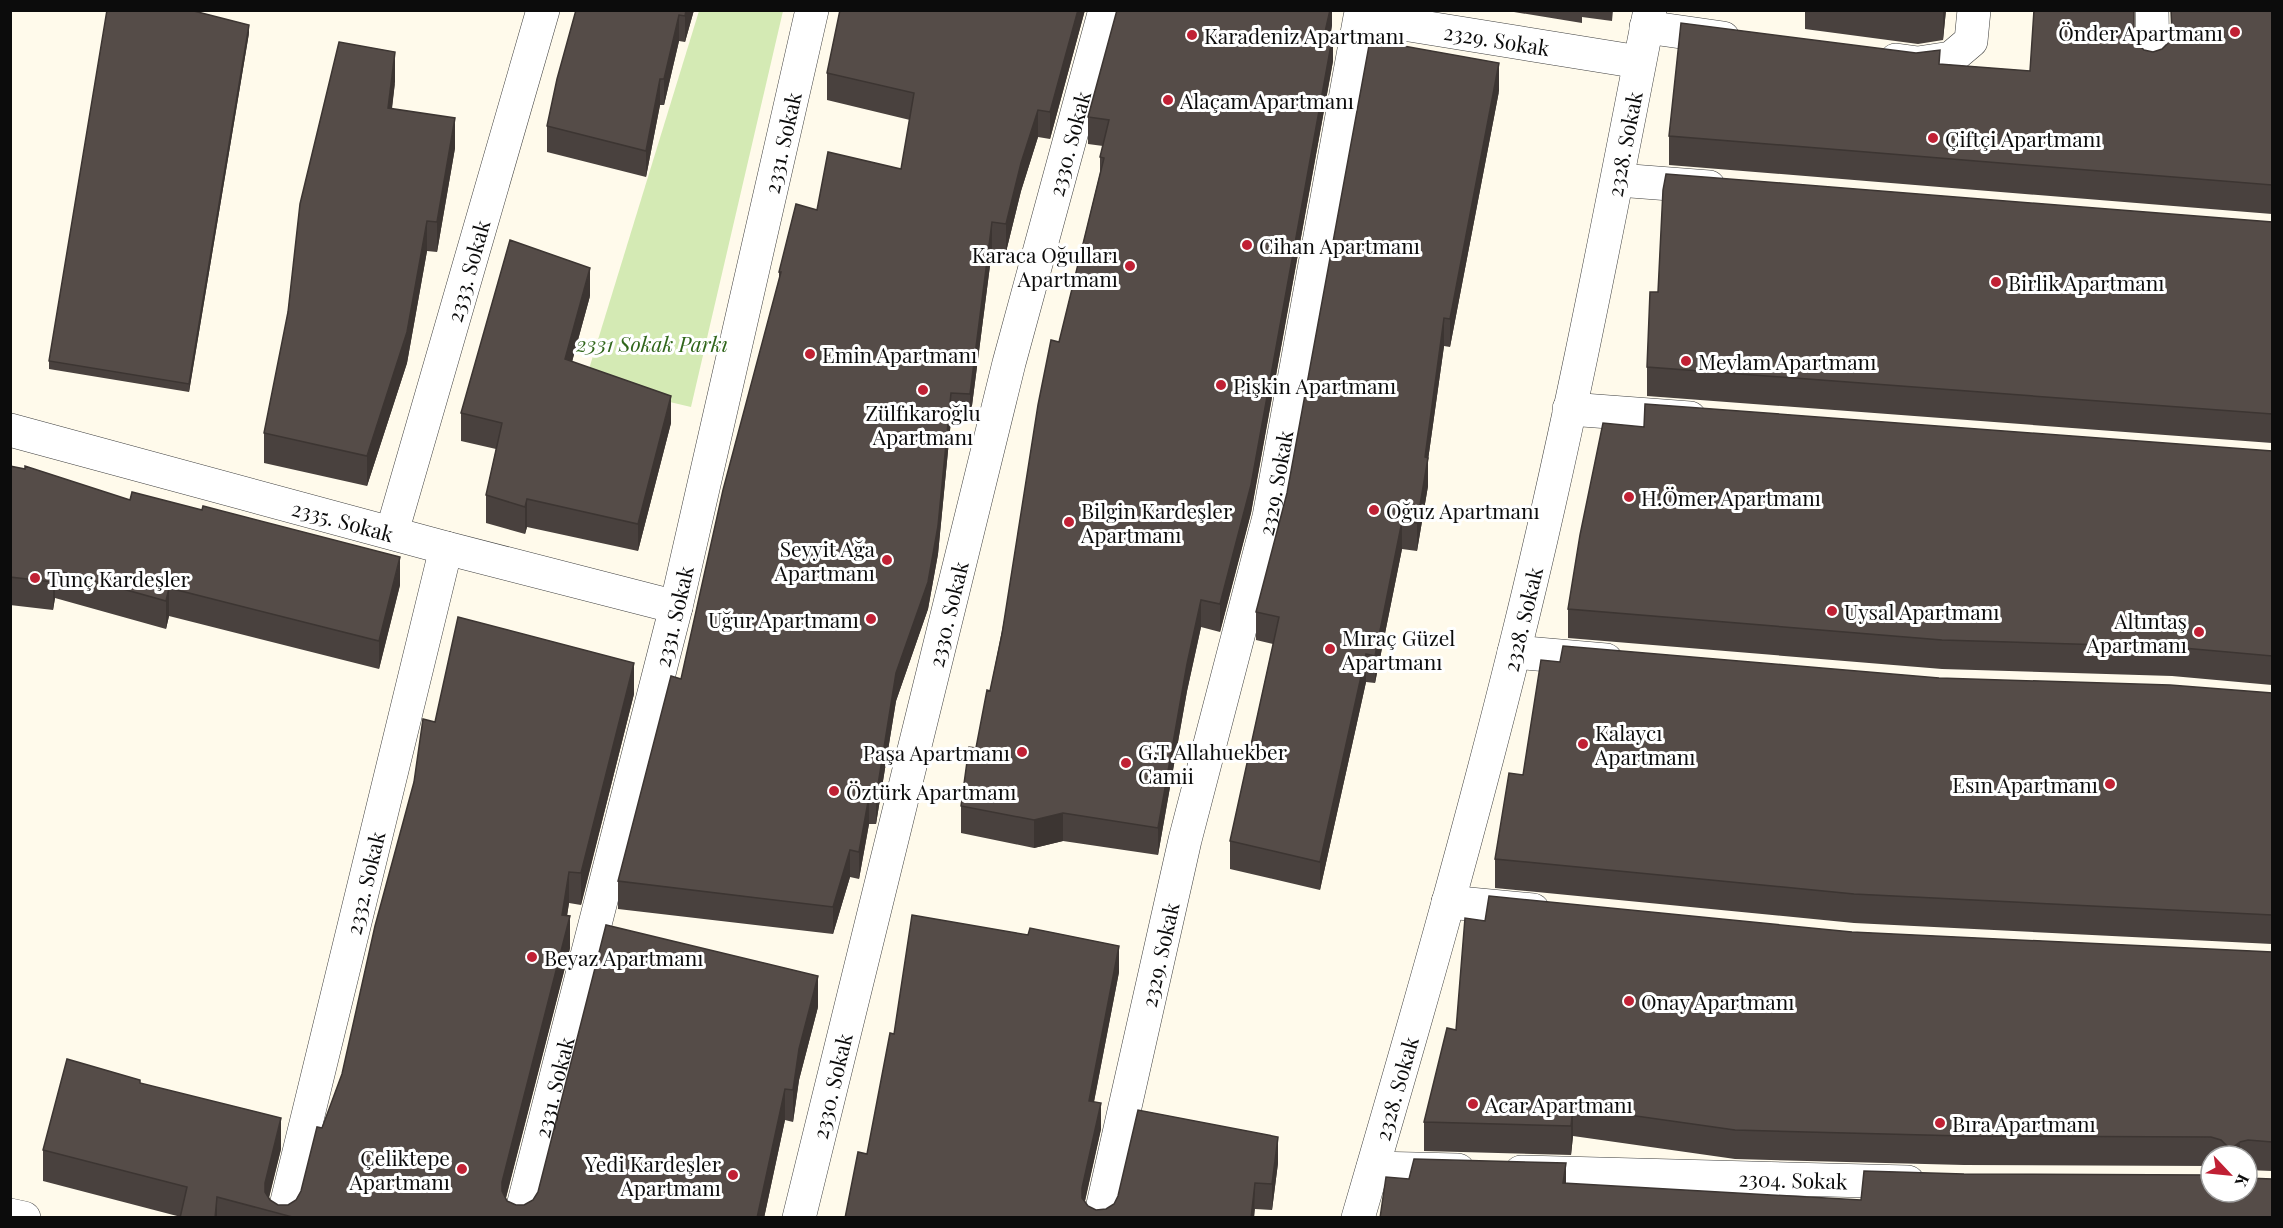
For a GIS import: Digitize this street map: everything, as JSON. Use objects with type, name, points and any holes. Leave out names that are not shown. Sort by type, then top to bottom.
[{"type":"street","name":"2333. Sokak","points":[[392,532],[543,10]]},
{"type":"street","name":"2331. Sokak","points":[[520,1218],[676,607],[812,10]]},
{"type":"street","name":"2330. Sokak","points":[[799,1218],[1010,363],[1105,10]]},
{"type":"street","points":[[1870,57],[1918,63],[1951,58],[1971,40],[1974,10]]},
{"type":"street","points":[[2152,10],[2153,62]]},
{"type":"street","name":"2329. Sokak","points":[[1100,1218],[1185,840],[1269,517],[1360,17],[1639,62]]},
{"type":"street","points":[[1648,19],[1753,41]]},
{"type":"street","name":"2328. Sokak","points":[[1358,1218],[1448,902],[1514,652],[1618,180],[1648,19]]},
{"type":"street","points":[[1618,180],[1737,189]]},
{"type":"street","points":[[1569,409],[1722,421]]},
{"type":"street","name":"2335. Sokak","points":[[10,430],[446,548],[676,607]]},
{"type":"street","name":"2332. Sokak","points":[[283,1218],[446,548]]},
{"type":"street","points":[[1514,652],[1633,662]]},
{"type":"street","points":[[1448,902],[1567,914]]},
{"type":"street","name":"2304. Sokak","points":[[1373,1168],[1940,1183]]},
{"type":"street","points":[[10,1215],[24,1218]]},
{"type":"green space","name":"2331 Sokak Parkı","points":[[699,11],[783,11],[691,407],[585,382]]},
{"type":"building","points":[[107,10],[190,10],[249,25],[189,384],[49,361]]},
{"type":"building","points":[[576,10],[686,10],[685,16],[679,15],[664,79],[660,79],[646,151],[547,126]]},
{"type":"building","points":[[840,10],[1078,10],[1050,112],[1038,110],[1021,163],[1006,224],[992,222],[970,394],[951,393],[938,526],[928,582],[896,673],[876,797],[869,796],[859,852],[850,850],[833,907],[618,881],[671,676],[681,679],[723,490],[781,272],[779,272],[796,204],[817,210],[828,152],[901,169],[914,93],[827,73]]},
{"type":"building","points":[[1117,10],[1330,10],[1325,32],[1333,34],[1251,485],[1220,604],[1201,600],[1187,664],[1158,828],[1063,813],[1034,820],[961,806],[969,747],[976,748],[987,690],[990,691],[1002,634],[1038,405],[1051,340],[1059,342],[1104,158],[1100,157],[1109,120],[1088,117]]},
{"type":"building","points":[[2034,10],[2134,10],[2134,34],[2137,43],[2144,50],[2153,52],[2162,49],[2169,42],[2172,33],[2171,10],[2272,10],[2272,185],[1669,136],[1681,23],[1916,53],[1940,50],[1939,64],[2030,71]]},
{"type":"building","points":[[1370,40],[1499,63],[1450,319],[1444,318],[1425,457],[1428,458],[1417,523],[1402,521],[1375,656],[1366,654],[1320,862],[1230,841],[1279,617],[1256,612],[1287,493]]},
{"type":"building","points":[[339,42],[395,52],[388,108],[455,118],[437,222],[427,221],[407,332],[367,456],[264,433],[288,312],[300,204]]},
{"type":"building","points":[[1666,174],[2272,222],[2272,414],[1647,367],[1650,292],[1658,292],[1663,190]]},
{"type":"building","points":[[510,240],[590,268],[565,359],[671,396],[638,524],[527,499],[525,507],[486,495],[502,423],[461,413]]},
{"type":"building","points":[[1645,404],[2272,451],[2272,656],[2172,647],[1942,640],[1568,609],[1580,535],[1603,423],[1644,427]]},
{"type":"building","points":[[10,466],[25,469],[25,466],[130,500],[132,492],[202,510],[203,506],[400,557],[379,641],[169,588],[166,601],[55,570],[53,582],[10,577]]},
{"type":"building","points":[[458,617],[634,663],[581,873],[569,872],[562,915],[570,916],[502,1182],[502,1191],[507,1201],[516,1205],[524,1205],[533,1200],[538,1192],[606,925],[818,976],[799,1049],[793,1090],[785,1089],[757,1218],[296,1218],[217,1197],[215,1218],[180,1218],[187,1187],[43,1150],[67,1059],[140,1080],[140,1083],[281,1118],[265,1183],[265,1192],[270,1200],[278,1205],[288,1205],[296,1200],[301,1191],[317,1127],[322,1128],[342,1074],[375,926],[414,782],[423,719],[435,722]]},
{"type":"building","points":[[1563,646],[1939,678],[2170,685],[2272,693],[2272,915],[1854,894],[1495,859],[1509,773],[1523,775],[1541,660],[1560,662]]},
{"type":"building","points":[[1489,896],[1852,932],[2272,952],[2272,1142],[2248,1140],[2237,1144],[2225,1144],[2211,1137],[1964,1136],[1735,1130],[1573,1107],[1571,1126],[1424,1122],[1447,1028],[1456,1030],[1465,918],[1485,921]]},
{"type":"building","points":[[912,915],[1028,935],[1030,928],[1119,946],[1089,1101],[1101,1103],[1082,1188],[1082,1198],[1088,1206],[1096,1210],[1106,1209],[1114,1204],[1118,1196],[1138,1110],[1278,1137],[1272,1184],[1255,1183],[1251,1218],[845,1218],[858,1152],[867,1154],[890,1033],[894,1034]]},
{"type":"building","points":[[1414,1159],[1566,1163],[1563,1183],[1861,1200],[1864,1171],[1964,1174],[2199,1175],[2199,1204],[2259,1204],[2259,1178],[2272,1179],[2272,1218],[1380,1218],[1386,1177],[1409,1179]]},
{"type":"place","name":"Önder Apartmanı","points":[[2235,32]]},
{"type":"place","name":"Karadeniz Apartmanı","points":[[1192,35]]},
{"type":"place","name":"Alaçam Apartmanı","points":[[1168,100]]},
{"type":"place","name":"Çiftçi Apartmanı","points":[[1933,138]]},
{"type":"place","name":"Cihan Apartmanı","points":[[1247,245]]},
{"type":"place","name":"Karaca Oğulları Apartmanı","points":[[1130,266]]},
{"type":"place","name":"Birlik Apartmanı","points":[[1996,282]]},
{"type":"place","name":"Emin Apartmanı","points":[[810,354]]},
{"type":"place","name":"Mevlam Apartmanı","points":[[1686,361]]},
{"type":"place","name":"Pişkin Apartmanı","points":[[1221,385]]},
{"type":"place","name":"Zülfıkaroğlu Apartmanı","points":[[923,390]]},
{"type":"place","name":"H.Ömer Apartmanı","points":[[1629,497]]},
{"type":"place","name":"Oğuz Apartmanı","points":[[1374,510]]},
{"type":"place","name":"Bilgin Kardeşler Apartmanı","points":[[1069,522]]},
{"type":"place","name":"Seyyit Ağa Apartmanı","points":[[887,560]]},
{"type":"place","name":"Tunç Kardeşler","points":[[35,578]]},
{"type":"place","name":"Uysal Apartmanı","points":[[1832,611]]},
{"type":"place","name":"Uğur Apartmanı","points":[[871,619]]},
{"type":"place","name":"Altıntaş Apartmanı","points":[[2199,632]]},
{"type":"place","name":"Mıraç Güzel Apartmanı","points":[[1330,649]]},
{"type":"place","name":"Kalaycı Apartmanı","points":[[1583,744]]},
{"type":"place","name":"Paşa Apartmanı","points":[[1022,752]]},
{"type":"place","name":"G.T Allahuekber Camii","points":[[1126,763]]},
{"type":"place","name":"Esın Apartmanı","points":[[2110,784]]},
{"type":"place","name":"Öztürk Apartmanı","points":[[834,791]]},
{"type":"place","name":"Beyaz Apartmanı","points":[[532,957]]},
{"type":"place","name":"Onay Apartmanı","points":[[1629,1001]]},
{"type":"place","name":"Acar Apartmanı","points":[[1473,1104]]},
{"type":"place","name":"Bıra Apartmanı","points":[[1940,1123]]},
{"type":"place","name":"Çeliktepe Apartmanı","points":[[462,1169]]},
{"type":"place","name":"Yedi Kardeşler Apartmanı","points":[[733,1175]]}]
